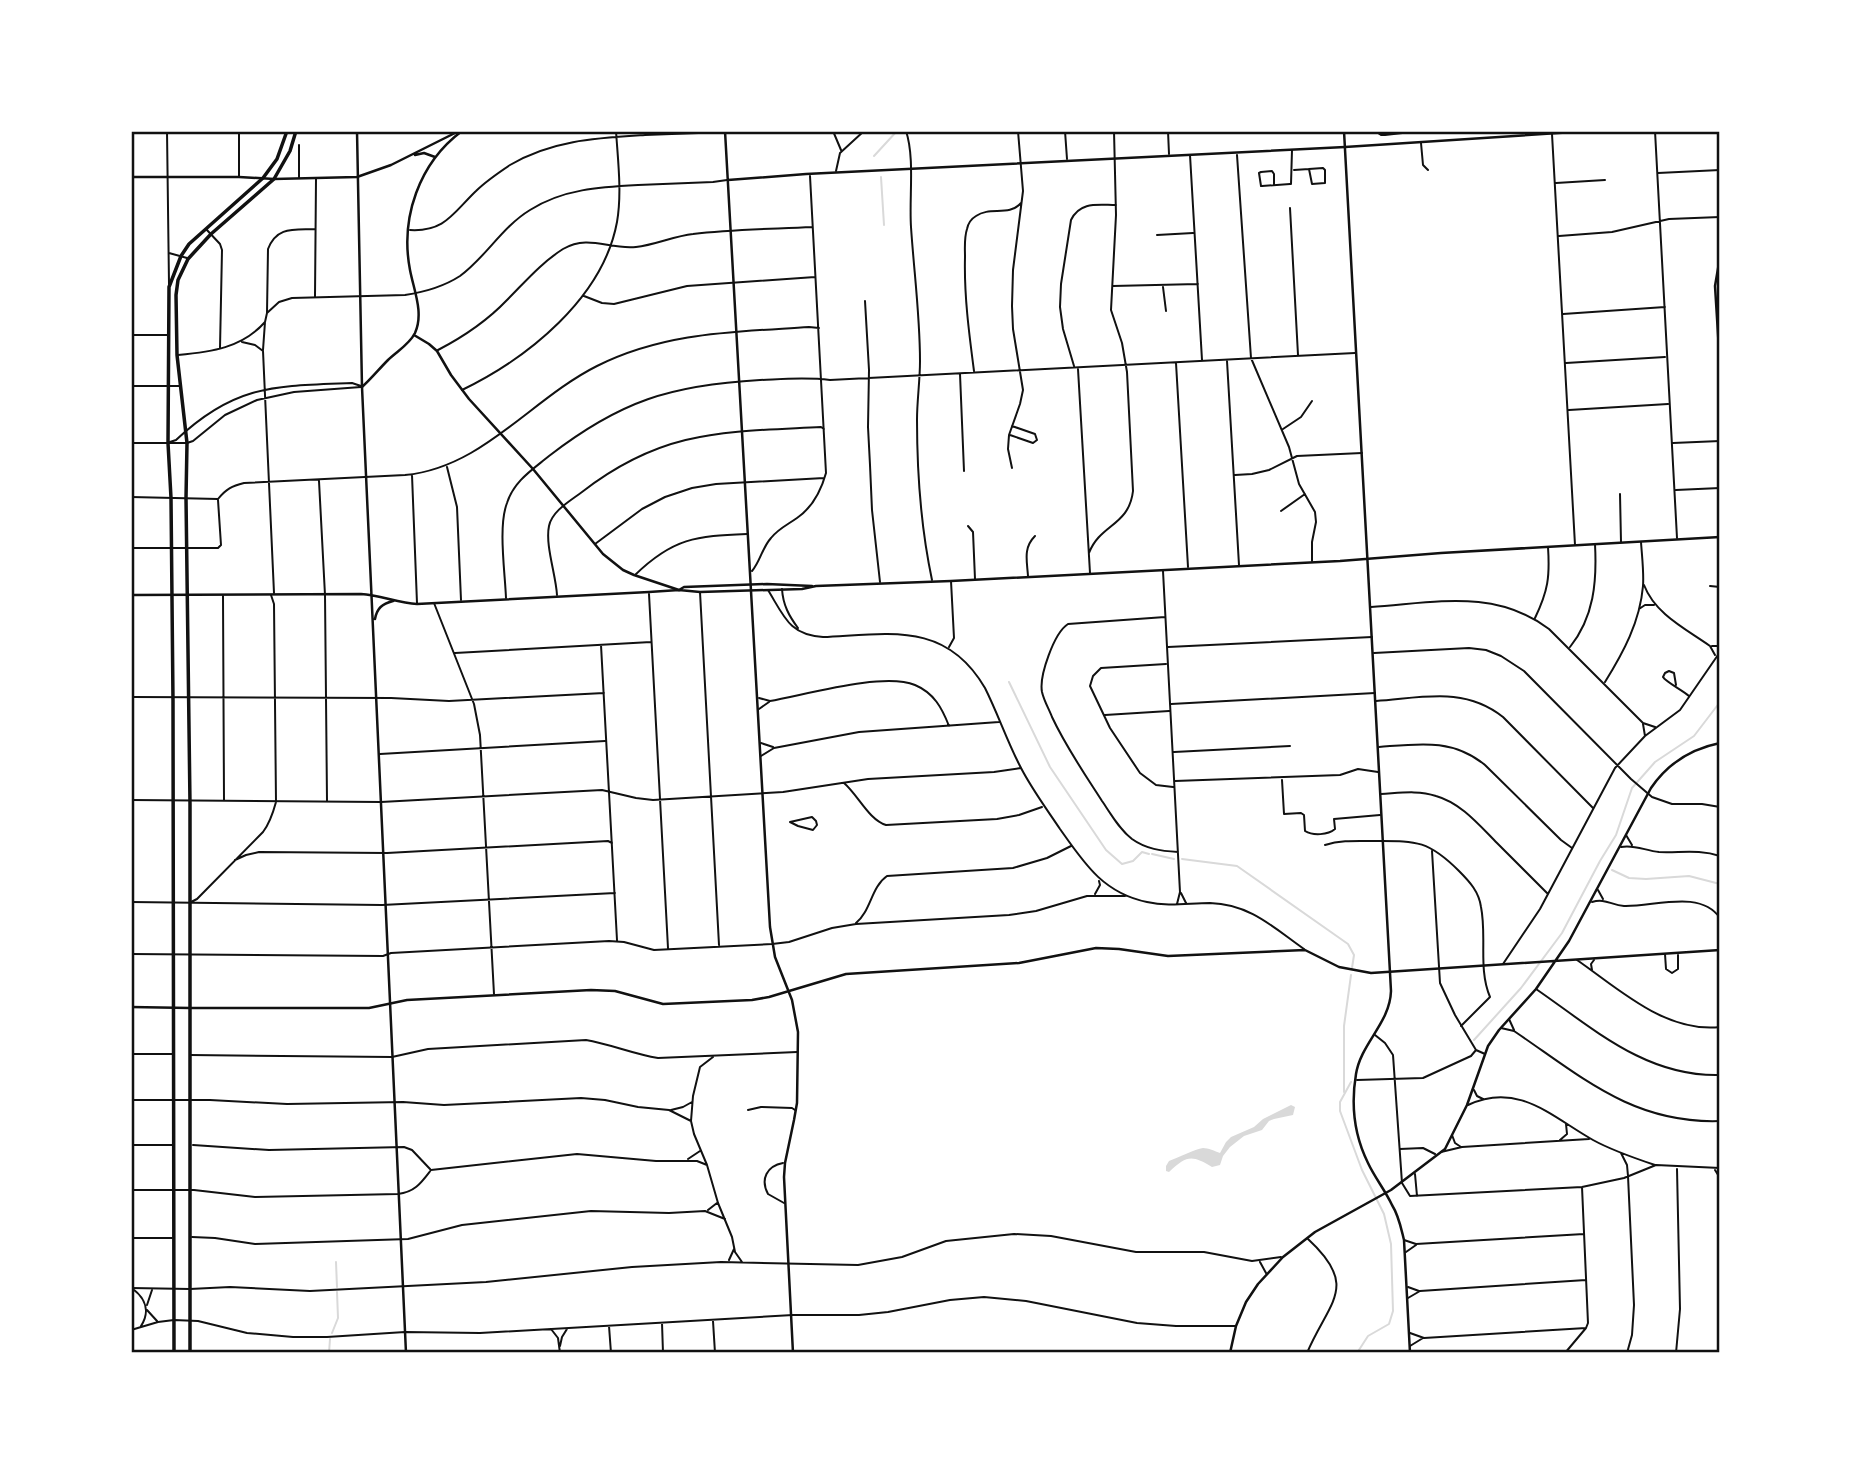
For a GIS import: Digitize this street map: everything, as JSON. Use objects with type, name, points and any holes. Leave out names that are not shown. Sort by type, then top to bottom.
[{"type":"main road","points":[[174,1353],[174,800],[173,595],[168,443],[169,287],[181,256],[190,244],[263,178],[277,159],[287,131]]},
{"type":"main road","points":[[190,1353],[191,902],[187,443],[177,355],[176,295],[178,280],[188,259],[211,234],[274,179],[285,163],[296,131]]},
{"type":"street","points":[[167,131],[169,287]]},
{"type":"street","points":[[239,131],[239,177]]},
{"type":"street","points":[[356,131],[362,387],[406,1353]]},
{"type":"street","points":[[131,177],[357,177],[382,169],[461,131]]},
{"type":"street","points":[[131,443],[187,443],[225,415],[265,398],[294,392],[362,387],[414,335],[419,315],[409,263],[409,230],[416,192],[437,155],[461,131]]},
{"type":"street","points":[[462,390],[488,378],[519,357],[555,326],[583,296],[597,276],[611,245],[617,221],[616,131]]},
{"type":"street","points":[[833,131],[842,151]]},
{"type":"street","points":[[836,173],[837,161],[842,151],[864,131]]},
{"type":"street","points":[[906,131],[920,331],[917,422],[921,511],[932,581]]},
{"type":"street","points":[[1012,468],[1008,449],[1009,435],[1022,397],[1023,382],[1013,330],[1012,306],[1023,176],[1018,131]]},
{"type":"street","points":[[1065,131],[1067,160]]},
{"type":"street","points":[[1089,554],[1094,538],[1122,517],[1133,497],[1125,365],[1122,343],[1111,310],[1116,205],[1114,131]]},
{"type":"street","points":[[1168,131],[1169,155]]},
{"type":"street","points":[[1344,131],[1390,972],[1390,1003],[1385,1017],[1361,1056],[1354,1114],[1359,1142],[1367,1162],[1398,1217],[1404,1240],[1410,1353]]},
{"type":"street","points":[[1376,131],[1381,135],[1420,131]]},
{"type":"street","points":[[267,313],[275,304],[285,299],[405,295],[440,286],[460,276],[518,219],[543,203],[583,189],[1589,131]]},
{"type":"street","points":[[1655,131],[1677,539]]},
{"type":"street","points":[[409,230],[426,230],[445,222],[486,182],[510,165],[534,153],[571,141],[725,132],[772,944],[789,992],[797,1026],[796,1110],[785,1163],[793,1353]]},
{"type":"street","points":[[1552,134],[1575,545]]},
{"type":"street","points":[[1421,142],[1423,165],[1427,170]]},
{"type":"street","points":[[299,145],[299,179]]},
{"type":"street","points":[[430,146],[437,155]]},
{"type":"street","points":[[1274,185],[1272,171],[1259,173],[1260,185],[1274,185],[1291,184],[1292,149]]},
{"type":"street","points":[[1237,152],[1251,358],[1293,457],[1296,476],[1316,516],[1311,542],[1312,562]]},
{"type":"street","points":[[408,157],[424,153],[437,155]]},
{"type":"street","points":[[1190,154],[1202,361]]},
{"type":"street","points":[[277,159],[285,163]]},
{"type":"street","points":[[1293,170],[1309,169],[1325,169],[1325,183],[1312,184],[1309,169]]},
{"type":"street","points":[[1657,173],[1720,170]]},
{"type":"street","points":[[751,572],[772,536],[813,504],[824,478],[826,464],[810,174]]},
{"type":"street","points":[[315,297],[316,178]]},
{"type":"street","points":[[1555,183],[1605,180]]},
{"type":"street","points":[[1012,210],[1022,203]]},
{"type":"street","points":[[1090,574],[1076,367],[1062,329],[1061,284],[1069,225],[1073,215],[1082,207],[1091,204],[1116,205]]},
{"type":"street","points":[[1290,208],[1298,356]]},
{"type":"street","points":[[974,372],[966,304],[966,230],[979,214],[990,211],[1012,210],[1021,217]]},
{"type":"street","points":[[1558,236],[1612,232],[1660,221],[1720,216]]},
{"type":"street","points":[[437,351],[486,320],[541,265],[562,250],[583,242],[634,247],[693,234],[813,227]]},
{"type":"street","points":[[205,229],[220,244],[222,254],[220,348]]},
{"type":"street","points":[[191,902],[234,860],[254,846],[268,826],[276,802],[274,595],[263,351],[267,313],[268,249],[275,236],[286,230],[315,229]]},
{"type":"street","points":[[1157,235],[1195,233]]},
{"type":"street","points":[[169,253],[188,259]]},
{"type":"street","points":[[1720,257],[1715,286],[1720,366]]},
{"type":"street","points":[[583,296],[614,304],[687,286],[816,277]]},
{"type":"street","points":[[1112,286],[1198,284]]},
{"type":"street","points":[[1163,285],[1166,311]]},
{"type":"street","points":[[865,301],[872,510],[880,583]]},
{"type":"street","points":[[1562,314],[1664,307]]},
{"type":"street","points":[[177,355],[242,342],[265,322]]},
{"type":"street","points":[[131,548],[218,548],[218,499],[232,486],[244,483],[412,475],[447,465],[479,449],[579,376],[612,359],[650,345],[714,333],[819,328]]},
{"type":"street","points":[[131,335],[169,335]]},
{"type":"street","points":[[414,335],[437,351],[462,390],[614,564],[634,575],[679,590],[684,587],[752,585],[816,586]]},
{"type":"street","points":[[242,342],[255,345],[263,351]]},
{"type":"street","points":[[506,599],[504,511],[515,486],[580,433],[626,407],[662,394],[689,387],[740,381],[811,377],[869,378],[1356,353]]},
{"type":"street","points":[[1565,363],[1667,357]]},
{"type":"street","points":[[1227,359],[1239,566]]},
{"type":"street","points":[[1176,362],[1188,569]]},
{"type":"street","points":[[960,373],[964,471]]},
{"type":"street","points":[[168,443],[176,440],[213,409],[265,389],[352,383],[362,387]]},
{"type":"street","points":[[131,386],[180,386]]},
{"type":"street","points":[[1282,429],[1301,417],[1312,401]]},
{"type":"street","points":[[1567,410],[1670,404]]},
{"type":"street","points":[[1009,435],[1031,443],[1037,440],[1035,434],[1012,425]]},
{"type":"street","points":[[557,596],[557,582],[548,540],[552,518],[606,475],[639,456],[687,439],[715,433],[821,427],[824,429]]},
{"type":"street","points":[[1672,443],[1720,441]]},
{"type":"street","points":[[1234,475],[1269,470],[1293,457],[1362,453]]},
{"type":"street","points":[[447,465],[457,507],[461,601]]},
{"type":"street","points":[[412,475],[417,604]]},
{"type":"street","points":[[594,544],[636,512],[665,497],[705,485],[824,478]]},
{"type":"street","points":[[319,479],[325,594],[327,801]]},
{"type":"street","points":[[1675,490],[1720,488]]},
{"type":"street","points":[[1281,511],[1305,494]]},
{"type":"street","points":[[1620,494],[1621,543]]},
{"type":"street","points":[[131,497],[218,499]]},
{"type":"street","points":[[968,526],[972,532],[975,580]]},
{"type":"street","points":[[1088,533],[1094,538]]},
{"type":"street","points":[[634,575],[659,553],[679,543],[698,537],[748,534]]},
{"type":"street","points":[[1028,577],[1026,551],[1035,536]]},
{"type":"street","points":[[131,595],[372,595],[417,604],[679,590],[700,592],[802,589],[816,586],[1188,569],[1720,537]]},
{"type":"street","points":[[1604,683],[1625,649],[1639,609],[1643,584],[1641,541]]},
{"type":"street","points":[[1570,648],[1584,624],[1594,596],[1595,544]]},
{"type":"street","points":[[1534,619],[1547,588],[1548,547]]},
{"type":"street","points":[[1163,570],[1180,892],[1176,905]]},
{"type":"street","points":[[948,648],[954,638],[951,581]]},
{"type":"street","points":[[1643,584],[1655,606],[1710,646],[1716,657]]},
{"type":"street","points":[[1710,586],[1720,587]]},
{"type":"street","points":[[767,589],[793,628],[810,635],[908,635],[928,639],[948,648],[962,659],[979,678],[1021,768],[1044,807],[1099,880],[1125,896]]},
{"type":"street","points":[[782,589],[788,613],[799,629]]},
{"type":"street","points":[[649,592],[668,949]]},
{"type":"street","points":[[700,592],[719,946]]},
{"type":"street","points":[[223,595],[224,801]]},
{"type":"street","points":[[373,622],[379,608],[394,601]]},
{"type":"street","points":[[1370,607],[1482,601],[1511,608],[1534,619],[1570,648],[1643,723],[1655,727]]},
{"type":"street","points":[[434,603],[472,700],[482,748],[494,995]]},
{"type":"street","points":[[1639,609],[1646,605],[1655,606]]},
{"type":"street","points":[[1165,617],[1074,622],[1064,626],[1044,671],[1042,683],[1045,701],[1059,732],[1121,828],[1127,835],[1147,847],[1163,852],[1178,852]]},
{"type":"street","points":[[1167,647],[1372,636]]},
{"type":"street","points":[[454,653],[651,642]]},
{"type":"street","points":[[601,645],[617,942]]},
{"type":"street","points":[[1710,646],[1720,646]]},
{"type":"street","points":[[1373,653],[1469,648],[1486,650],[1501,656],[1524,671],[1648,794],[1668,803],[1720,807]]},
{"type":"street","points":[[1502,965],[1533,922],[1618,765],[1655,727],[1672,717],[1720,652]]},
{"type":"street","points":[[1167,664],[1106,667],[1097,671],[1090,686],[1118,741],[1145,778],[1160,786],[1174,787]]},
{"type":"street","points":[[758,710],[770,701],[862,684],[904,682],[932,696],[941,707],[949,726]]},
{"type":"street","points":[[1675,685],[1689,696]]},
{"type":"street","points":[[131,697],[449,701],[604,693]]},
{"type":"street","points":[[1170,704],[1375,693]]},
{"type":"street","points":[[1375,701],[1450,696],[1487,705],[1503,717],[1593,807]]},
{"type":"street","points":[[758,697],[770,701]]},
{"type":"street","points":[[1104,715],[1170,711]]},
{"type":"street","points":[[761,756],[774,748],[871,730],[1000,722]]},
{"type":"street","points":[[1643,723],[1645,736]]},
{"type":"street","points":[[379,754],[607,741]]},
{"type":"street","points":[[761,743],[774,748]]},
{"type":"street","points":[[1230,1353],[1236,1326],[1246,1302],[1283,1257],[1307,1238],[1386,1194],[1448,1145],[1474,1090],[1485,1054],[1494,1037],[1536,989],[1556,961],[1662,773],[1681,758],[1703,747],[1720,743]]},
{"type":"street","points":[[1378,747],[1437,744],[1471,754],[1572,848]]},
{"type":"street","points":[[1173,752],[1290,746]]},
{"type":"street","points":[[131,800],[381,802],[609,791],[643,799],[660,799],[799,791],[878,778],[998,772],[1021,768]]},
{"type":"street","points":[[1174,781],[1340,775],[1357,769],[1379,772]]},
{"type":"street","points":[[1282,778],[1284,814],[1304,815],[1305,831],[1310,834],[1332,832],[1335,829],[1334,819],[1381,815]]},
{"type":"street","points":[[844,783],[875,819],[886,825],[997,819],[1018,816],[1044,807]]},
{"type":"street","points":[[1380,794],[1426,793],[1455,804],[1548,894]]},
{"type":"street","points":[[812,817],[817,825],[816,829],[811,830],[790,822],[812,817]]},
{"type":"street","points":[[1626,835],[1633,846]]},
{"type":"street","points":[[1325,845],[1351,840],[1411,841],[1432,849],[1448,860],[1473,887],[1479,896],[1482,912],[1485,985],[1490,997],[1461,1026]]},
{"type":"street","points":[[234,860],[257,853],[383,853],[608,841],[612,843]]},
{"type":"street","points":[[254,846],[257,853]]},
{"type":"street","points":[[856,924],[867,919],[879,884],[887,876],[1013,867],[1047,858],[1072,846]]},
{"type":"street","points":[[1619,848],[1633,846],[1653,851],[1698,851],[1720,856]]},
{"type":"street","points":[[1432,849],[1441,986],[1476,1050],[1485,1054]]},
{"type":"street","points":[[1093,895],[1098,891],[1099,880]]},
{"type":"street","points":[[1598,890],[1603,900]]},
{"type":"street","points":[[1180,892],[1187,904]]},
{"type":"street","points":[[131,902],[386,905],[615,893]]},
{"type":"street","points":[[131,954],[383,956],[391,953],[617,942],[645,948],[668,949],[772,944],[789,942],[867,919],[1023,914],[1093,895],[1125,896],[1152,903],[1176,905],[1233,906],[1272,924],[1305,950],[1331,964],[1351,971],[1371,973],[1720,950]]},
{"type":"street","points":[[1591,902],[1603,900],[1624,906],[1696,902],[1710,907],[1720,918]]},
{"type":"street","points":[[131,1007],[339,1010],[376,1008],[407,1000],[606,990],[653,1003],[673,1004],[752,1000],[789,992],[846,974],[1019,963],[1090,948],[1168,956],[1305,950]]},
{"type":"street","points":[[1665,953],[1667,969],[1672,973],[1678,969],[1678,953]]},
{"type":"street","points":[[1509,956],[1512,964]]},
{"type":"street","points":[[1593,971],[1591,964],[1595,959]]},
{"type":"street","points":[[1577,960],[1665,1018],[1692,1027],[1720,1027],[1720,1012]]},
{"type":"street","points":[[1536,989],[1623,1049],[1649,1063],[1685,1073],[1720,1075]]},
{"type":"street","points":[[1509,1019],[1514,1031]]},
{"type":"street","points":[[1501,1028],[1514,1031],[1601,1090],[1630,1105],[1678,1119],[1720,1121]]},
{"type":"street","points":[[1373,1034],[1385,1043],[1394,1057],[1402,1183],[1410,1196],[1582,1187],[1610,1182],[1656,1165]]},
{"type":"street","points":[[190,1055],[392,1057],[428,1049],[586,1040],[658,1058],[798,1052]]},
{"type":"street","points":[[1356,1080],[1427,1077],[1471,1056],[1476,1050]]},
{"type":"street","points":[[131,1054],[174,1054]]},
{"type":"street","points":[[713,1057],[700,1067],[692,1101],[691,1121],[734,1248],[742,1262]]},
{"type":"street","points":[[1474,1090],[1477,1096],[1484,1099]]},
{"type":"street","points":[[131,1100],[287,1104],[394,1102],[444,1105],[581,1098],[669,1110],[683,1107],[692,1101]]},
{"type":"street","points":[[1467,1105],[1484,1099],[1526,1101],[1544,1108],[1592,1139],[1621,1153],[1656,1165],[1720,1168]]},
{"type":"street","points":[[748,1110],[768,1107],[796,1110]]},
{"type":"street","points":[[669,1110],[691,1121]]},
{"type":"street","points":[[1559,1141],[1567,1134],[1566,1123]]},
{"type":"street","points":[[1452,1135],[1455,1143],[1462,1147]]},
{"type":"street","points":[[1399,1149],[1423,1148],[1438,1154],[1462,1147],[1592,1139]]},
{"type":"street","points":[[131,1145],[174,1145]]},
{"type":"street","points":[[190,1145],[269,1150],[404,1147],[412,1150],[431,1170]]},
{"type":"street","points":[[685,1161],[701,1150]]},
{"type":"street","points":[[1621,1153],[1627,1165],[1628,1176],[1634,1305],[1632,1337],[1627,1353]]},
{"type":"street","points":[[131,1190],[173,1190],[255,1197],[398,1194],[413,1190],[431,1170],[577,1154],[656,1161],[697,1161],[708,1165]]},
{"type":"street","points":[[785,1163],[774,1165],[768,1170],[764,1181],[768,1194],[785,1204]]},
{"type":"street","points":[[1676,1353],[1680,1309],[1677,1167]]},
{"type":"street","points":[[1713,1168],[1720,1178]]},
{"type":"street","points":[[1415,1172],[1417,1197]]},
{"type":"street","points":[[1565,1353],[1588,1323],[1582,1187]]},
{"type":"street","points":[[705,1211],[718,1203]]},
{"type":"street","points":[[190,1237],[255,1244],[412,1239],[462,1226],[611,1211],[705,1211],[725,1219]]},
{"type":"street","points":[[132,1289],[230,1287],[310,1291],[486,1282],[632,1267],[729,1261],[848,1266],[902,1257],[953,1240],[1014,1234],[1051,1236],[1136,1252],[1205,1252],[1260,1261],[1283,1257]]},
{"type":"street","points":[[1404,1240],[1416,1244],[1584,1234]]},
{"type":"street","points":[[131,1238],[173,1238]]},
{"type":"street","points":[[1307,1238],[1330,1263],[1337,1286],[1335,1300],[1307,1353]]},
{"type":"street","points":[[1405,1253],[1416,1244]]},
{"type":"street","points":[[729,1261],[734,1248]]},
{"type":"street","points":[[1260,1261],[1267,1274]]},
{"type":"street","points":[[1407,1286],[1420,1291],[1586,1280]]},
{"type":"street","points":[[132,1289],[142,1297],[149,1314],[158,1322]]},
{"type":"street","points":[[141,1327],[145,1319],[147,1300],[153,1289]]},
{"type":"street","points":[[1408,1298],[1420,1291]]},
{"type":"street","points":[[131,1330],[158,1322],[190,1320],[247,1333],[293,1337],[405,1332],[457,1333],[791,1315],[859,1315],[985,1297],[1012,1299],[1149,1325],[1236,1326]]},
{"type":"street","points":[[713,1320],[715,1353]]},
{"type":"street","points":[[662,1323],[663,1353]]},
{"type":"street","points":[[609,1326],[611,1353]]},
{"type":"street","points":[[559,1347],[568,1328]]},
{"type":"street","points":[[1575,1328],[1579,1337]]},
{"type":"street","points":[[1409,1332],[1424,1338],[1586,1328]]},
{"type":"street","points":[[551,1329],[558,1338],[560,1353]]},
{"type":"street","points":[[1410,1346],[1424,1338]]},
{"type":"shaded area","points":[[1291,1105],[1295,1107],[1293,1115],[1269,1121],[1262,1130],[1244,1136],[1230,1147],[1220,1165],[1212,1167],[1199,1160],[1190,1159],[1180,1162],[1169,1172],[1166,1171],[1169,1161],[1196,1150],[1205,1148],[1220,1153],[1231,1137]]},
{"type":"waterway","points":[[874,156],[897,131]]},
{"type":"waterway","points":[[881,177],[884,225]]},
{"type":"waterway","points":[[1009,682],[1050,767],[1106,850],[1122,864],[1133,861],[1142,852],[1149,854]]},
{"type":"waterway","points":[[1474,1040],[1521,988],[1562,933],[1616,835],[1632,788],[1655,762],[1694,736],[1720,702]]},
{"type":"waterway","points":[[1152,854],[1174,859]]},
{"type":"waterway","points":[[1182,859],[1237,866],[1348,944],[1354,955],[1352,968]]},
{"type":"waterway","points":[[1612,870],[1629,878],[1689,876],[1720,884]]},
{"type":"waterway","points":[[1344,1092],[1344,1026],[1351,975]]},
{"type":"waterway","points":[[1351,1082],[1340,1102],[1340,1111],[1362,1170],[1384,1214],[1391,1244],[1393,1311],[1389,1324],[1368,1336],[1357,1353]]},
{"type":"waterway","points":[[336,1262],[337,1287]]},
{"type":"waterway","points":[[332,1333],[338,1318],[337,1292]]},
{"type":"waterway","points":[[329,1353],[330,1339]]}]
